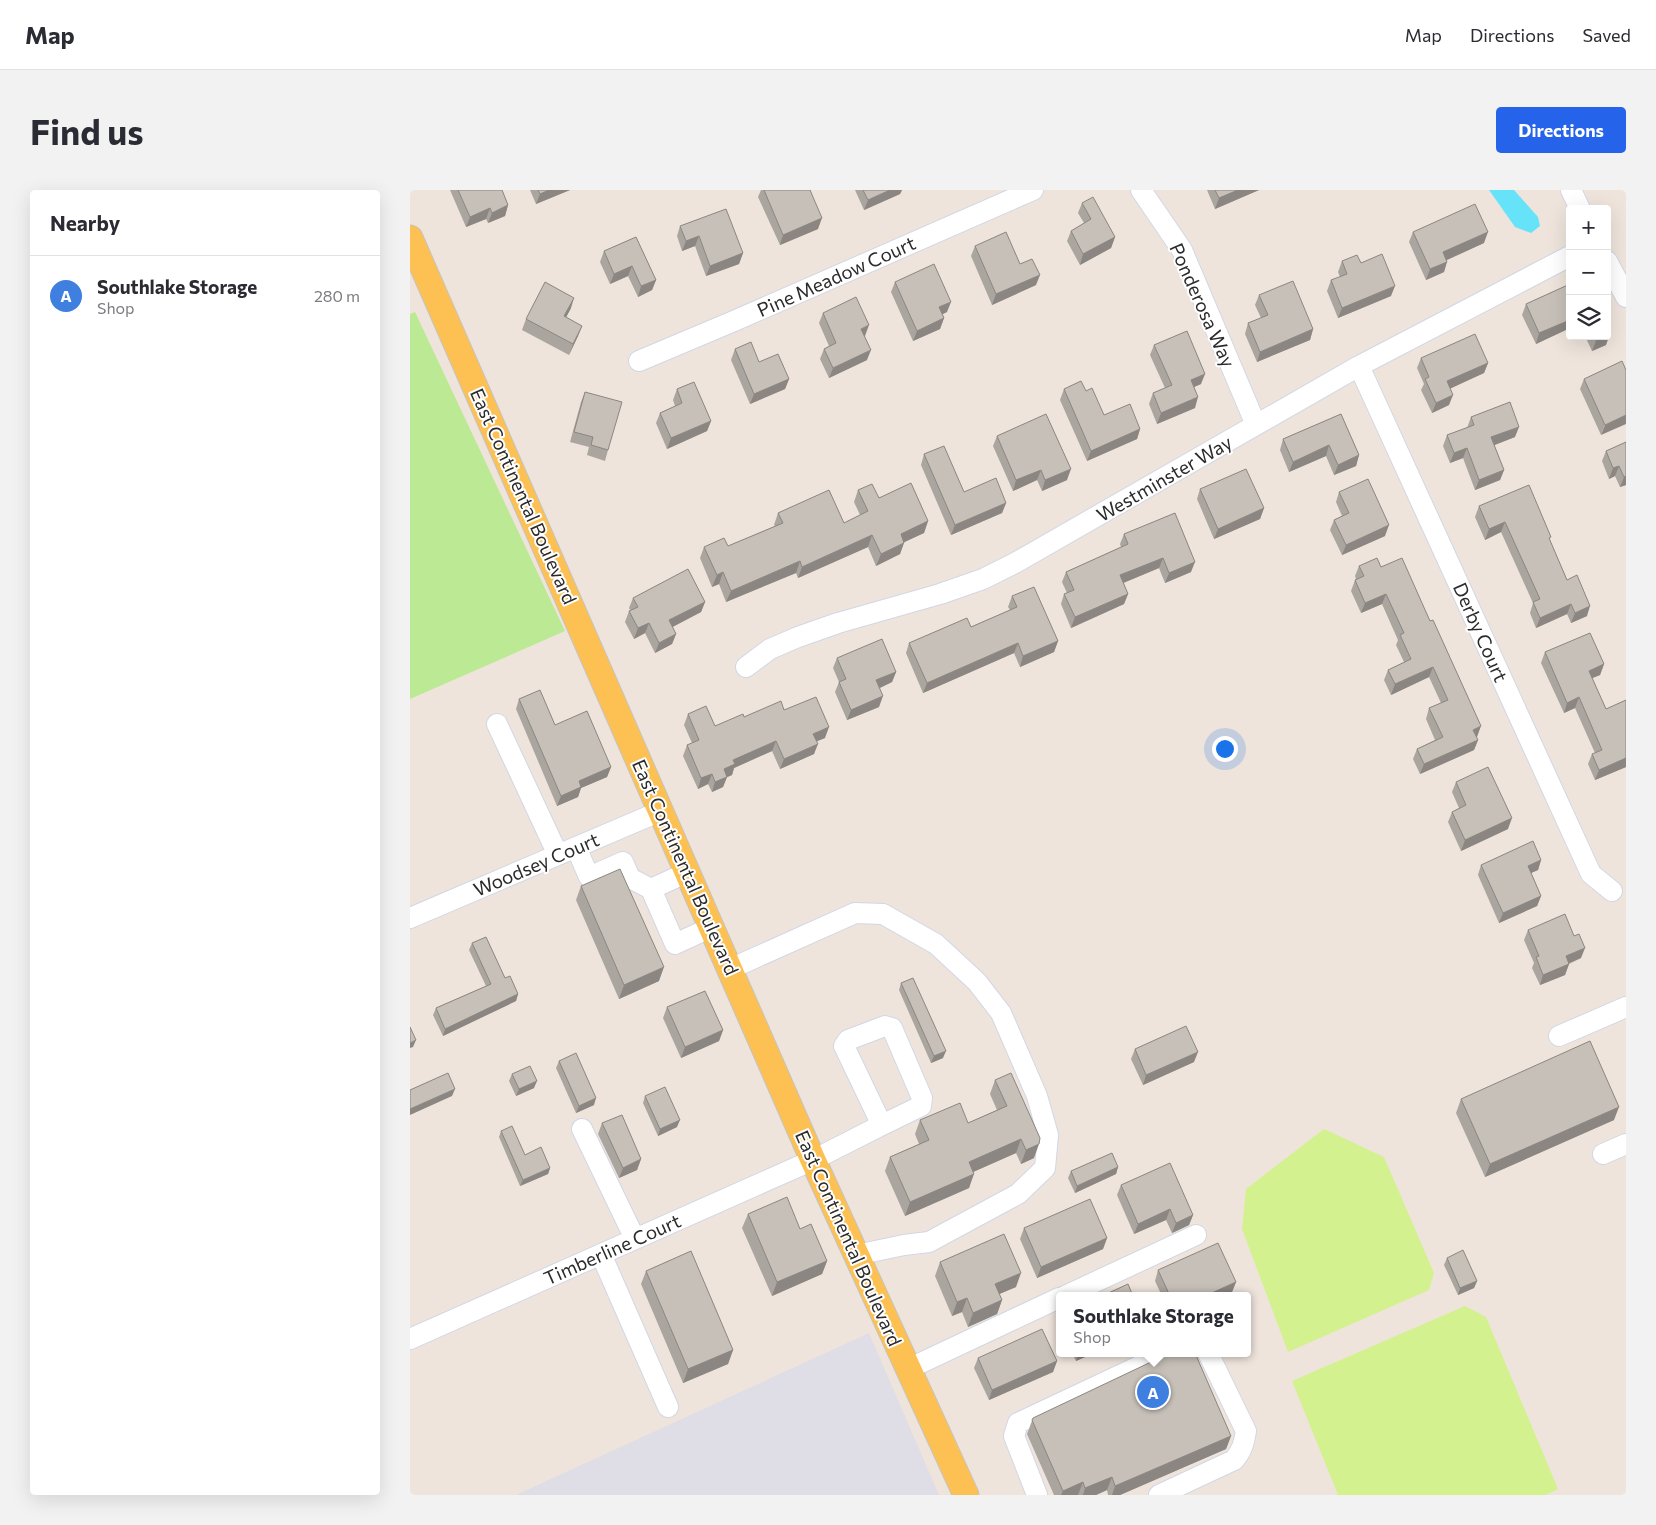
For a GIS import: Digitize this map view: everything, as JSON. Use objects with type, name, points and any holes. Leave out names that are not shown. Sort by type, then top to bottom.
[{"type":"main road","name":"East Continental Boulevard","points":[[410,238],[813,1160],[966,1495]]},
{"type":"street","name":"Pine Meadow Court","points":[[639,361],[1034,190]]},
{"type":"street","name":"Ponderosa Way","points":[[1141,190],[1182,250],[1256,425]]},
{"type":"street","points":[[1571,190],[1578,205]]},
{"type":"street","name":"Westminster Way","points":[[746,667],[770,649],[798,637],[838,622],[940,594],[999,571],[1359,366],[1566,258]]},
{"type":"street","points":[[1611,269],[1626,297]]},
{"type":"street","name":"Derby Court","points":[[1359,366],[1591,874],[1612,891]]},
{"type":"street","points":[[498,724],[567,851],[589,877],[623,862],[630,878],[650,889],[675,944],[712,927]]},
{"type":"street","name":"Woodsey Court","points":[[410,918],[662,811]]},
{"type":"street","points":[[650,889],[688,872]]},
{"type":"street","points":[[730,969],[855,913],[883,914],[936,944],[977,982],[1001,1014],[1020,1057],[1037,1096],[1048,1135],[1045,1168],[1018,1194],[929,1242],[856,1255]]},
{"type":"street","points":[[1558,1036],[1626,1007]]},
{"type":"street","name":"Timberline Court","points":[[410,1339],[813,1160],[921,1106],[922,1098],[892,1028],[885,1026],[848,1040],[844,1046],[878,1118],[878,1127]]},
{"type":"street","points":[[582,1129],[635,1239]]},
{"type":"street","points":[[1603,1154],[1626,1144]]},
{"type":"street","points":[[1074,1292],[1196,1235]]},
{"type":"street","points":[[601,1254],[668,1407]]},
{"type":"street","points":[[908,1368],[1056,1299]]},
{"type":"street","points":[[1037,1495],[1014,1436],[1018,1423],[1159,1357]]},
{"type":"street","points":[[1159,1495],[1234,1460],[1241,1453],[1246,1431],[1210,1357]]},
{"type":"shaded area","points":[[869,1333],[939,1495],[516,1495]]},
{"type":"green space","points":[[415,312],[565,631],[410,699],[410,314]]},
{"type":"green space","points":[[1324,1129],[1384,1157],[1434,1273],[1429,1290],[1288,1352],[1242,1229],[1246,1189]]},
{"type":"green space","points":[[1465,1306],[1486,1317],[1558,1489],[1546,1495],[1338,1495],[1292,1381]]},
{"type":"water","points":[[1489,190],[1514,190],[1538,217],[1540,226],[1531,233],[1515,227]]},
{"type":"building","points":[[458,190],[502,190],[508,205],[492,213],[490,208],[470,217]]},
{"type":"building","points":[[538,190],[549,190],[540,194]]},
{"type":"building","points":[[764,190],[810,190],[822,218],[783,235]]},
{"type":"building","points":[[863,190],[890,190],[868,200]]},
{"type":"building","points":[[1215,190],[1238,190],[1219,198]]},
{"type":"building","points":[[1093,197],[1115,237],[1083,254],[1071,231],[1091,219],[1082,203]]},
{"type":"building","points":[[1475,204],[1488,232],[1443,252],[1447,262],[1430,269],[1413,232]]},
{"type":"building","points":[[726,209],[743,253],[710,266],[699,236],[686,241],[680,226]]},
{"type":"building","points":[[1006,232],[1020,264],[1032,259],[1040,275],[996,294],[975,246]]},
{"type":"building","points":[[636,237],[656,280],[641,286],[632,266],[614,274],[604,251]]},
{"type":"building","points":[[1382,254],[1395,286],[1342,308],[1331,280],[1347,274],[1342,261],[1357,255],[1361,263]]},
{"type":"building","points":[[934,264],[951,302],[939,307],[944,318],[917,331],[895,282]]},
{"type":"building","points":[[1293,281],[1313,329],[1260,352],[1248,323],[1268,315],[1259,295]]},
{"type":"building","points":[[545,282],[574,298],[564,316],[582,326],[573,344],[526,319]]},
{"type":"building","points":[[1566,286],[1566,322],[1539,333],[1526,304]]},
{"type":"building","points":[[856,297],[869,325],[861,329],[871,350],[833,368],[824,349],[836,343],[823,313]]},
{"type":"building","points":[[1187,331],[1205,374],[1191,380],[1198,397],[1161,413],[1153,393],[1172,385],[1154,345]]},
{"type":"building","points":[[1475,334],[1488,363],[1447,381],[1453,395],[1436,403],[1425,379],[1429,377],[1421,358]]},
{"type":"building","points":[[751,342],[759,362],[778,354],[789,379],[754,394],[735,349]]},
{"type":"building","points":[[1622,361],[1626,370],[1626,415],[1605,425],[1584,379]]},
{"type":"building","points":[[1081,381],[1086,391],[1092,388],[1104,415],[1130,404],[1140,429],[1091,451],[1064,389]]},
{"type":"building","points":[[694,382],[711,421],[671,438],[660,413],[682,403],[677,389]]},
{"type":"building","points":[[585,392],[622,402],[608,450],[591,445],[593,437],[574,432]]},
{"type":"building","points":[[1510,402],[1519,427],[1491,437],[1504,470],[1479,480],[1467,448],[1454,453],[1447,435],[1474,425],[1471,417]]},
{"type":"building","points":[[1046,414],[1071,469],[1045,480],[1041,470],[1016,480],[997,436]]},
{"type":"building","points":[[1341,414],[1359,455],[1338,465],[1329,445],[1293,462],[1283,439]]},
{"type":"building","points":[[1626,442],[1626,476],[1624,477],[1619,466],[1613,468],[1606,451]]},
{"type":"building","points":[[944,446],[964,492],[996,478],[1006,503],[955,525],[924,454]]},
{"type":"building","points":[[1246,469],[1264,508],[1218,529],[1200,489]]},
{"type":"building","points":[[1368,479],[1389,525],[1346,545],[1334,520],[1349,513],[1339,492]]},
{"type":"building","points":[[911,483],[928,521],[901,534],[904,543],[881,554],[872,535],[802,567],[800,561],[731,591],[723,572],[717,575],[704,547],[724,538],[728,546],[783,523],[778,513],[829,490],[844,523],[868,511],[858,490],[872,484],[879,498]]},
{"type":"building","points":[[1529,485],[1567,580],[1577,575],[1590,606],[1575,613],[1571,604],[1540,618],[1533,602],[1540,599],[1505,522],[1489,529],[1479,506]]},
{"type":"building","points":[[1175,513],[1195,562],[1169,573],[1163,558],[1120,575],[1128,594],[1075,617],[1064,594],[1074,590],[1066,572],[1128,544],[1124,534]]},
{"type":"building","points":[[1377,558],[1381,567],[1402,558],[1430,621],[1433,620],[1481,726],[1473,730],[1478,740],[1424,764],[1417,749],[1443,737],[1429,708],[1448,700],[1433,667],[1395,684],[1388,670],[1411,659],[1400,635],[1404,633],[1386,594],[1365,603],[1355,580],[1364,576],[1359,566]]},
{"type":"building","points":[[688,569],[705,602],[669,620],[676,634],[659,643],[649,623],[638,628],[629,611],[638,607],[633,598]]},
{"type":"building","points":[[1034,587],[1058,641],[1023,656],[1018,643],[927,683],[909,643],[967,618],[971,627],[1017,607],[1012,596]]},
{"type":"building","points":[[1590,633],[1604,664],[1589,671],[1606,709],[1626,700],[1626,758],[1599,770],[1592,754],[1602,750],[1579,697],[1567,703],[1545,652]]},
{"type":"building","points":[[882,639],[896,672],[876,680],[883,696],[851,710],[839,682],[846,679],[837,658]]},
{"type":"building","points":[[540,690],[555,725],[587,711],[611,767],[579,781],[581,787],[561,796],[519,699]]},
{"type":"building","points":[[816,697],[829,727],[813,734],[818,744],[784,759],[776,741],[733,760],[735,764],[724,769],[727,777],[715,782],[712,774],[701,778],[687,745],[699,740],[688,714],[706,706],[715,726],[743,714],[744,717],[781,701],[784,710]]},
{"type":"building","points":[[1488,767],[1512,818],[1465,840],[1452,812],[1466,805],[1456,782]]},
{"type":"building","points":[[1533,841],[1541,860],[1528,866],[1541,896],[1503,913],[1481,865]]},
{"type":"building","points":[[620,869],[664,967],[624,985],[581,886]]},
{"type":"building","points":[[1565,914],[1574,936],[1579,934],[1585,948],[1566,956],[1569,964],[1543,975],[1536,957],[1539,956],[1528,930]]},
{"type":"building","points":[[486,937],[505,978],[510,976],[518,994],[445,1029],[436,1008],[491,984],[472,943]]},
{"type":"building","points":[[913,978],[946,1051],[934,1056],[901,983]]},
{"type":"building","points":[[705,991],[723,1030],[685,1047],[667,1007]]},
{"type":"building","points":[[1186,1026],[1198,1052],[1146,1075],[1135,1049]]},
{"type":"building","points":[[410,1027],[416,1040],[410,1043]]},
{"type":"building","points":[[1590,1041],[1619,1107],[1490,1164],[1461,1099]]},
{"type":"building","points":[[576,1053],[596,1098],[579,1106],[559,1061]]},
{"type":"building","points":[[530,1066],[537,1081],[519,1089],[512,1074]]},
{"type":"building","points":[[448,1073],[455,1089],[410,1109],[410,1090]]},
{"type":"building","points":[[1011,1073],[1040,1138],[1039,1144],[1026,1150],[1021,1139],[969,1162],[974,1174],[910,1202],[890,1157],[929,1140],[920,1120],[960,1103],[968,1123],[1007,1106],[995,1080]]},
{"type":"building","points":[[665,1087],[680,1120],[660,1129],[645,1096]]},
{"type":"building","points":[[622,1115],[641,1159],[623,1168],[602,1123]]},
{"type":"building","points":[[512,1126],[525,1155],[541,1147],[550,1168],[523,1180],[501,1131]]},
{"type":"building","points":[[1112,1153],[1118,1167],[1077,1186],[1071,1171]]},
{"type":"building","points":[[1170,1163],[1193,1215],[1176,1223],[1170,1209],[1138,1224],[1121,1185]]},
{"type":"building","points":[[787,1197],[800,1229],[811,1224],[827,1261],[777,1282],[748,1214]]},
{"type":"building","points":[[1090,1199],[1107,1238],[1041,1267],[1024,1228]]},
{"type":"building","points":[[1004,1234],[1021,1273],[995,1284],[1002,1300],[973,1313],[967,1298],[957,1302],[940,1262]]},
{"type":"building","points":[[1218,1243],[1236,1282],[1214,1292],[1168,1292],[1158,1270]]},
{"type":"building","points":[[1463,1250],[1477,1281],[1460,1288],[1447,1258]]},
{"type":"building","points":[[691,1251],[733,1350],[688,1369],[646,1271]]},
{"type":"building","points":[[1128,1284],[1131,1292],[1111,1292]]},
{"type":"building","points":[[1042,1329],[1057,1361],[992,1390],[978,1358]]},
{"type":"building","points":[[1162,1357],[1197,1357],[1231,1436],[1115,1486],[1112,1477],[1085,1488],[1083,1482],[1063,1491],[1032,1420]]},
{"type":"place","name":"Southlake Storage","points":[[1153,1392]]}]
